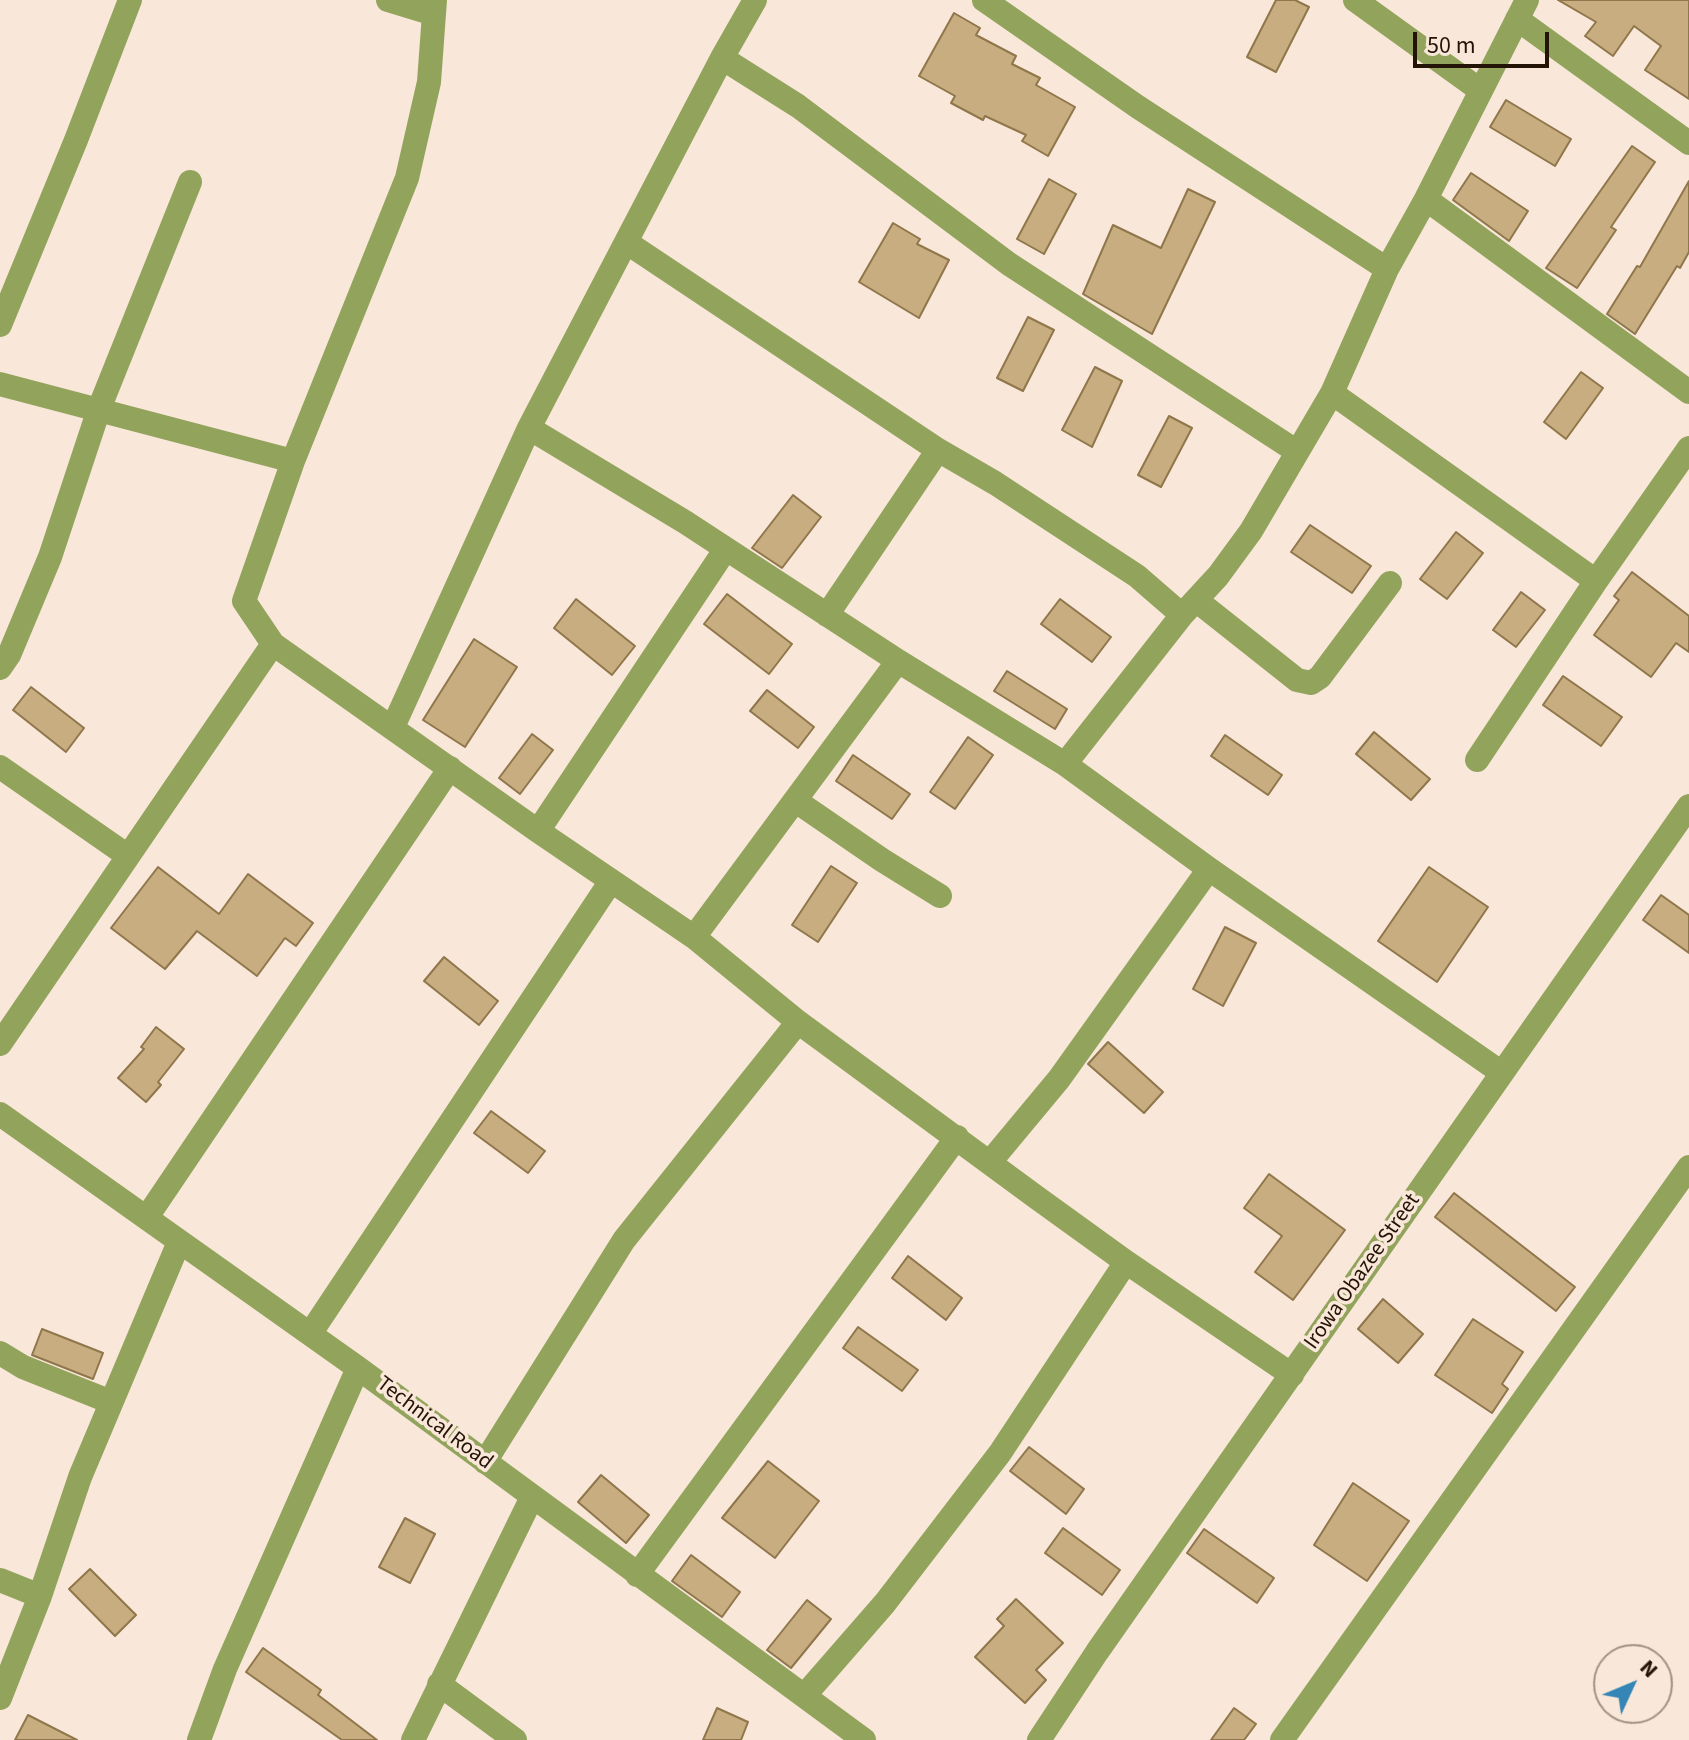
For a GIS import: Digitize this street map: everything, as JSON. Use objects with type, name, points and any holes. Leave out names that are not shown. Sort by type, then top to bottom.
[{"type":"street","points":[[0,325],[130,0]]},
{"type":"street","points":[[388,0],[434,7],[429,82],[407,178],[293,461],[244,601],[273,644],[694,937],[798,1022],[1126,1262],[1292,1375]]},
{"type":"street","points":[[984,0],[1138,107],[1387,269]]},
{"type":"street","points":[[1355,0],[1480,90]]},
{"type":"street","points":[[393,727],[529,428],[750,1]]},
{"type":"street","points":[[1065,764],[1251,531],[1332,393],[1387,269],[1522,10],[1689,143]]},
{"type":"street","points":[[722,58],[798,106],[1009,264],[1296,451]]},
{"type":"street","points":[[0,668],[9,655],[50,557],[99,409],[190,182]]},
{"type":"street","points":[[1426,199],[1689,392]]},
{"type":"street","points":[[626,242],[938,450],[1189,607],[1297,680],[1311,683],[1320,677],[1390,583]]},
{"type":"street","points":[[0,384],[293,461]]},
{"type":"street","points":[[1332,393],[1596,581]]},
{"type":"street","points":[[529,428],[685,522],[898,661],[1065,764],[1209,869],[1502,1073]]},
{"type":"street","points":[[1477,760],[1689,448]]},
{"type":"street","points":[[827,615],[938,450]]},
{"type":"street","points":[[538,831],[725,550]]},
{"type":"street","points":[[0,1044],[273,644]]},
{"type":"street","points":[[694,937],[898,661]]},
{"type":"street","points":[[0,767],[128,856]]},
{"type":"street","points":[[147,1217],[450,768]]},
{"type":"street","points":[[796,801],[940,896]]},
{"type":"street","name":"Irowa Obazee Street","points":[[1039,1740],[1097,1652],[1689,806]]},
{"type":"street","points":[[990,1162],[1059,1079],[1209,869]]},
{"type":"street","points":[[310,1334],[611,881]]},
{"type":"street","points":[[485,1462],[624,1240],[798,1022]]},
{"type":"street","name":"Technical Road","points":[[0,1114],[358,1368],[864,1740]]},
{"type":"street","points":[[637,1575],[957,1137]]},
{"type":"street","points":[[1282,1740],[1689,1167]]},
{"type":"street","points":[[0,1698],[40,1596],[80,1477],[179,1242]]},
{"type":"street","points":[[804,1696],[885,1603],[1000,1453],[1126,1262]]},
{"type":"street","points":[[0,1353],[23,1367],[111,1402]]},
{"type":"street","points":[[199,1740],[225,1669],[358,1368]]},
{"type":"street","points":[[413,1740],[532,1497]]},
{"type":"street","points":[[0,1580],[40,1596]]},
{"type":"street","points":[[439,1684],[515,1740]]},
{"type":"building","points":[[1276,0],[1295,0],[1309,7],[1276,72],[1247,57]]},
{"type":"building","points":[[1558,0],[1689,0],[1689,99],[1645,70],[1661,46],[1634,26],[1613,56],[1585,36],[1596,22]]},
{"type":"building","points":[[954,13],[980,28],[976,35],[1016,56],[1012,64],[1040,78],[1036,85],[1075,107],[1048,156],[1022,141],[1026,135],[985,116],[983,120],[951,103],[955,96],[919,76]]},
{"type":"building","points":[[1506,100],[1571,139],[1555,166],[1490,127]]},
{"type":"building","points":[[1632,146],[1655,162],[1611,227],[1616,230],[1577,288],[1546,268]]},
{"type":"building","points":[[1471,173],[1528,211],[1509,241],[1453,200]]},
{"type":"building","points":[[1049,179],[1076,194],[1044,254],[1017,239]]},
{"type":"building","points":[[1689,181],[1689,252],[1635,334],[1607,314],[1637,266],[1640,267]]},
{"type":"building","points":[[1188,189],[1215,202],[1152,334],[1083,294],[1113,225],[1161,248]]},
{"type":"building","points":[[893,223],[920,239],[917,244],[949,260],[919,318],[859,282]]},
{"type":"building","points":[[1028,317],[1054,330],[1023,391],[997,378]]},
{"type":"building","points":[[1095,367],[1122,381],[1092,447],[1062,430]]},
{"type":"building","points":[[1581,372],[1603,388],[1566,439],[1544,422]]},
{"type":"building","points":[[1169,416],[1192,428],[1161,487],[1138,475]]},
{"type":"building","points":[[793,495],[821,517],[782,568],[752,548]]},
{"type":"building","points":[[1310,525],[1371,566],[1352,593],[1291,552]]},
{"type":"building","points":[[1456,532],[1483,553],[1447,599],[1420,579]]},
{"type":"building","points":[[1632,572],[1689,616],[1689,652],[1676,643],[1651,677],[1594,635],[1619,600],[1614,596]]},
{"type":"building","points":[[1521,592],[1545,610],[1516,647],[1493,630]]},
{"type":"building","points":[[727,594],[792,644],[769,674],[704,624]]},
{"type":"building","points":[[576,599],[635,646],[612,675],[554,628]]},
{"type":"building","points":[[1060,599],[1111,637],[1092,662],[1041,624]]},
{"type":"building","points":[[474,639],[517,667],[465,747],[423,720]]},
{"type":"building","points":[[1007,671],[1067,709],[1055,729],[994,691]]},
{"type":"building","points":[[1563,676],[1622,717],[1601,746],[1543,705]]},
{"type":"building","points":[[31,687],[84,728],[66,752],[13,710]]},
{"type":"building","points":[[767,690],[814,727],[798,748],[750,711]]},
{"type":"building","points":[[1374,732],[1430,779],[1411,800],[1356,754]]},
{"type":"building","points":[[532,734],[553,750],[520,794],[499,778]]},
{"type":"building","points":[[1225,735],[1282,775],[1268,795],[1211,756]]},
{"type":"building","points":[[968,737],[993,755],[955,809],[930,792]]},
{"type":"building","points":[[853,755],[910,794],[892,819],[836,781]]},
{"type":"building","points":[[831,866],[857,883],[818,942],[792,925]]},
{"type":"building","points":[[158,867],[219,914],[248,874],[313,923],[296,946],[285,938],[257,976],[197,931],[165,969],[111,928]]},
{"type":"building","points":[[1429,867],[1488,907],[1437,982],[1378,941]]},
{"type":"building","points":[[1661,895],[1689,915],[1689,953],[1643,920]]},
{"type":"building","points":[[1225,927],[1256,943],[1223,1006],[1193,989]]},
{"type":"building","points":[[444,957],[498,1001],[479,1025],[424,981]]},
{"type":"building","points":[[156,1027],[184,1049],[146,1102],[118,1078],[144,1049],[141,1047]]},
{"type":"building","points":[[1108,1042],[1163,1092],[1144,1113],[1088,1064]]},
{"type":"building","points":[[491,1111],[545,1151],[528,1173],[474,1133]]},
{"type":"building","points":[[1269,1174],[1345,1230],[1293,1300],[1255,1272],[1282,1236],[1244,1208]]},
{"type":"building","points":[[1454,1193],[1575,1287],[1556,1311],[1435,1217]]},
{"type":"building","points":[[908,1256],[962,1298],[946,1320],[892,1278]]},
{"type":"building","points":[[1383,1299],[1423,1334],[1398,1363],[1358,1329]]},
{"type":"building","points":[[1473,1319],[1523,1352],[1502,1384],[1508,1389],[1492,1413],[1435,1375]]},
{"type":"building","points":[[858,1327],[918,1370],[902,1391],[843,1348]]},
{"type":"building","points":[[42,1329],[103,1353],[93,1379],[32,1355]]},
{"type":"building","points":[[1029,1447],[1084,1489],[1066,1514],[1010,1471]]},
{"type":"building","points":[[768,1461],[819,1501],[775,1558],[722,1518]]},
{"type":"building","points":[[601,1475],[649,1515],[626,1543],[578,1502]]},
{"type":"building","points":[[1353,1483],[1409,1521],[1367,1581],[1314,1545]]},
{"type":"building","points":[[405,1518],[435,1534],[410,1583],[379,1567]]},
{"type":"building","points":[[1063,1528],[1120,1570],[1102,1595],[1045,1553]]},
{"type":"building","points":[[1204,1529],[1274,1578],[1257,1603],[1187,1553]]},
{"type":"building","points":[[691,1555],[740,1592],[722,1617],[672,1581]]},
{"type":"building","points":[[90,1569],[136,1615],[115,1636],[69,1589]]},
{"type":"building","points":[[1016,1599],[1063,1643],[1036,1670],[1046,1680],[1025,1703],[975,1657],[1004,1626],[997,1619]]},
{"type":"building","points":[[807,1600],[831,1619],[791,1668],[767,1650]]},
{"type":"building","points":[[263,1648],[321,1690],[318,1695],[377,1740],[342,1740],[246,1672]]},
{"type":"building","points":[[717,1708],[748,1722],[741,1740],[703,1740]]},
{"type":"building","points":[[1234,1708],[1256,1724],[1244,1740],[1211,1740]]},
{"type":"building","points":[[28,1715],[77,1740],[15,1740]]}]
